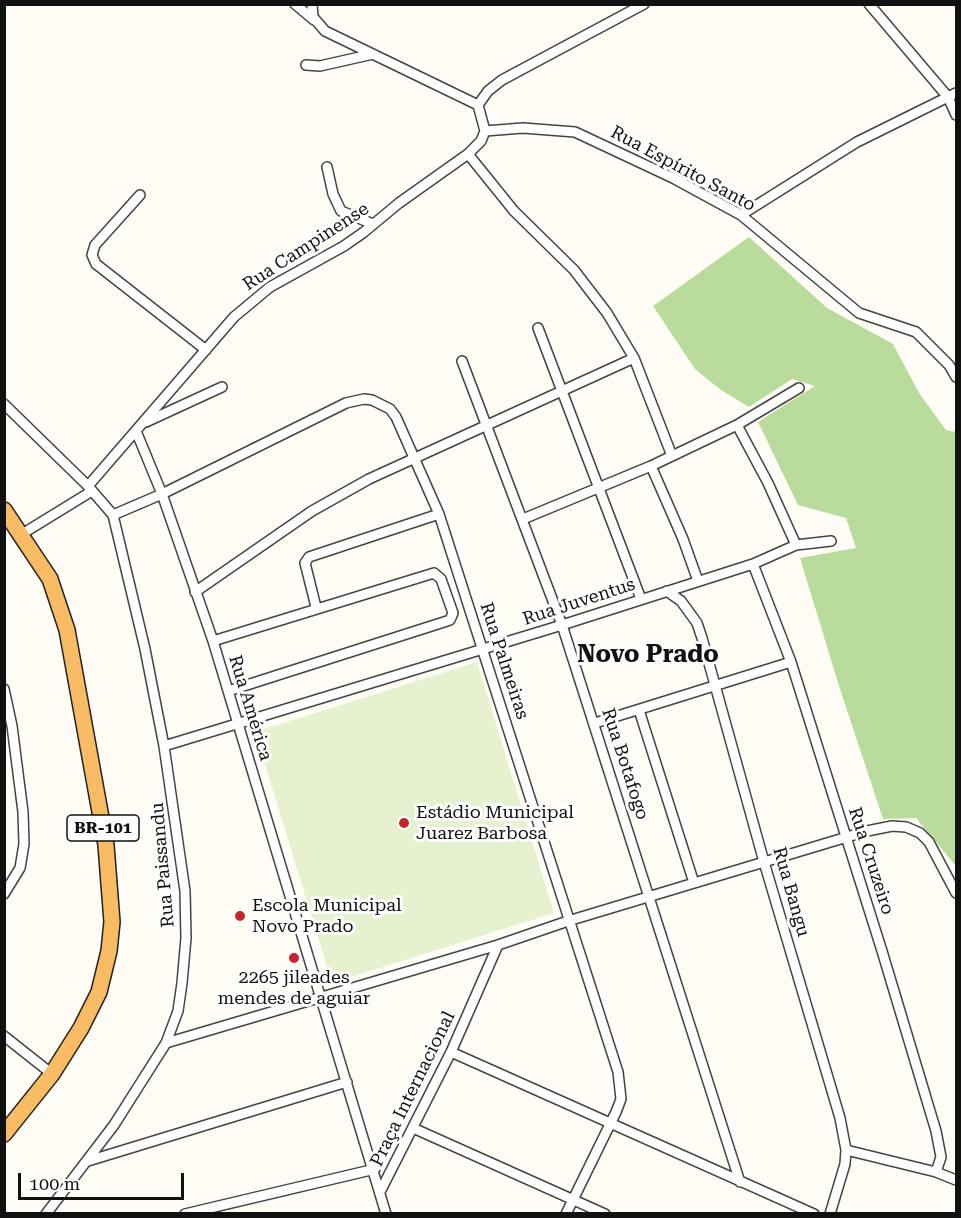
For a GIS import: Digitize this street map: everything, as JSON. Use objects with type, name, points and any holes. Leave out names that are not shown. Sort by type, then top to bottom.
[{"type":"highway","name":"BR-101","points":[[4,510],[50,579],[67,630],[106,845],[111,893],[109,951],[99,992],[81,1028],[52,1074],[4,1134]]},
{"type":"street","points":[[295,4],[325,31],[478,105],[485,131]]},
{"type":"street","points":[[312,4],[315,21]]},
{"type":"street","points":[[478,105],[488,91],[502,80],[644,4]]},
{"type":"street","points":[[869,4],[952,95],[957,115]]},
{"type":"street","points":[[306,65],[320,66],[373,54]]},
{"type":"street","points":[[741,215],[857,142],[952,95]]},
{"type":"street","name":"Rua Espírito Santo","points":[[485,131],[523,128],[575,132],[673,178],[741,215],[859,313],[916,332],[949,365],[957,377]]},
{"type":"street","name":"Rua Campinense","points":[[22,534],[90,489],[234,317],[270,287],[344,246],[468,154],[481,141],[485,131]]},
{"type":"street","points":[[468,154],[514,211],[574,270],[607,313],[634,358],[672,456]]},
{"type":"street","points":[[327,167],[333,195],[341,211],[373,224]]},
{"type":"street","points":[[140,195],[95,245],[92,255],[96,264],[206,350]]},
{"type":"street","points":[[538,328],[641,599]]},
{"type":"street","points":[[195,592],[312,511],[369,479],[564,392],[634,358]]},
{"type":"street","name":"Rua Botafogo","points":[[462,361],[524,519],[562,625],[740,1182]]},
{"type":"street","points":[[139,428],[222,387]]},
{"type":"street","points":[[524,519],[672,456],[737,425],[799,388]]},
{"type":"street","name":"Rua Palmeiras","points":[[112,515],[162,494],[300,423],[346,403],[364,399],[380,403],[390,409],[405,432],[439,514],[618,1072],[621,1100],[566,1214]]},
{"type":"street","points":[[4,405],[90,489],[112,515]]},
{"type":"street","points":[[737,425],[768,483],[796,545]]},
{"type":"street","name":"Rua América","points":[[139,428],[213,641],[321,998]]},
{"type":"street","points":[[651,466],[683,539],[698,581]]},
{"type":"street","points":[[316,607],[305,563],[309,557],[439,514]]},
{"type":"street","name":"Rua Paissandu","points":[[46,1214],[114,1125],[166,1043],[178,1011],[186,938],[183,870],[164,746],[145,649],[112,515]]},
{"type":"street","name":"Rua Juventus","points":[[164,746],[239,726],[562,625],[753,564],[796,545],[831,541]]},
{"type":"street","name":"Rua Cruzeiro","points":[[753,564],[791,662],[936,1131],[940,1157],[936,1172]]},
{"type":"street","points":[[213,641],[316,607],[434,573],[441,579],[453,613],[444,622],[228,691]]},
{"type":"street","name":"Rua Bangu","points":[[666,591],[681,601],[697,623],[764,862],[840,1118],[846,1150],[843,1173],[830,1214]]},
{"type":"street","points":[[595,723],[791,662]]},
{"type":"street","points":[[4,689],[12,726],[23,812],[24,844],[20,868],[4,894]]},
{"type":"street","points":[[639,710],[694,883]]},
{"type":"street","points":[[166,1043],[498,945],[568,921],[846,837],[892,826],[906,827],[920,833],[929,842],[957,893]]},
{"type":"street","name":"Praça Internacional","points":[[381,1190],[451,1052],[498,945]]},
{"type":"street","name":"Praça Internacional","points":[[321,998],[381,1190]]},
{"type":"street","points":[[4,1036],[52,1074]]},
{"type":"street","points":[[451,1052],[814,1214]]},
{"type":"street","points":[[88,1161],[347,1082]]},
{"type":"street","points":[[414,1128],[604,1214]]},
{"type":"street","points":[[846,1150],[936,1172],[957,1180]]},
{"type":"street","points":[[185,1214],[375,1169]]},
{"type":"street","points":[[381,1190],[386,1214]]},
{"type":"green space","points":[[749,237],[827,308],[893,344],[919,393],[946,430],[956,432],[955,865],[916,818],[883,819],[800,558],[856,548],[846,518],[798,505],[758,422],[815,386],[792,379],[749,407],[721,390],[695,369],[653,306]]},
{"type":"green space","name":"Estádio Municipal Juarez Barbosa","points":[[477,662],[554,913],[332,983],[255,732]]},
{"type":"place","name":"Estádio Municipal Juarez Barbosa","points":[[404,823]]},
{"type":"place","name":"Escola Municipal Novo Prado","points":[[240,916]]},
{"type":"place","name":"2265 jileades mendes de aguiar","points":[[294,958]]},
{"type":"district","name":"Novo Prado","points":[[648,655]]}]
